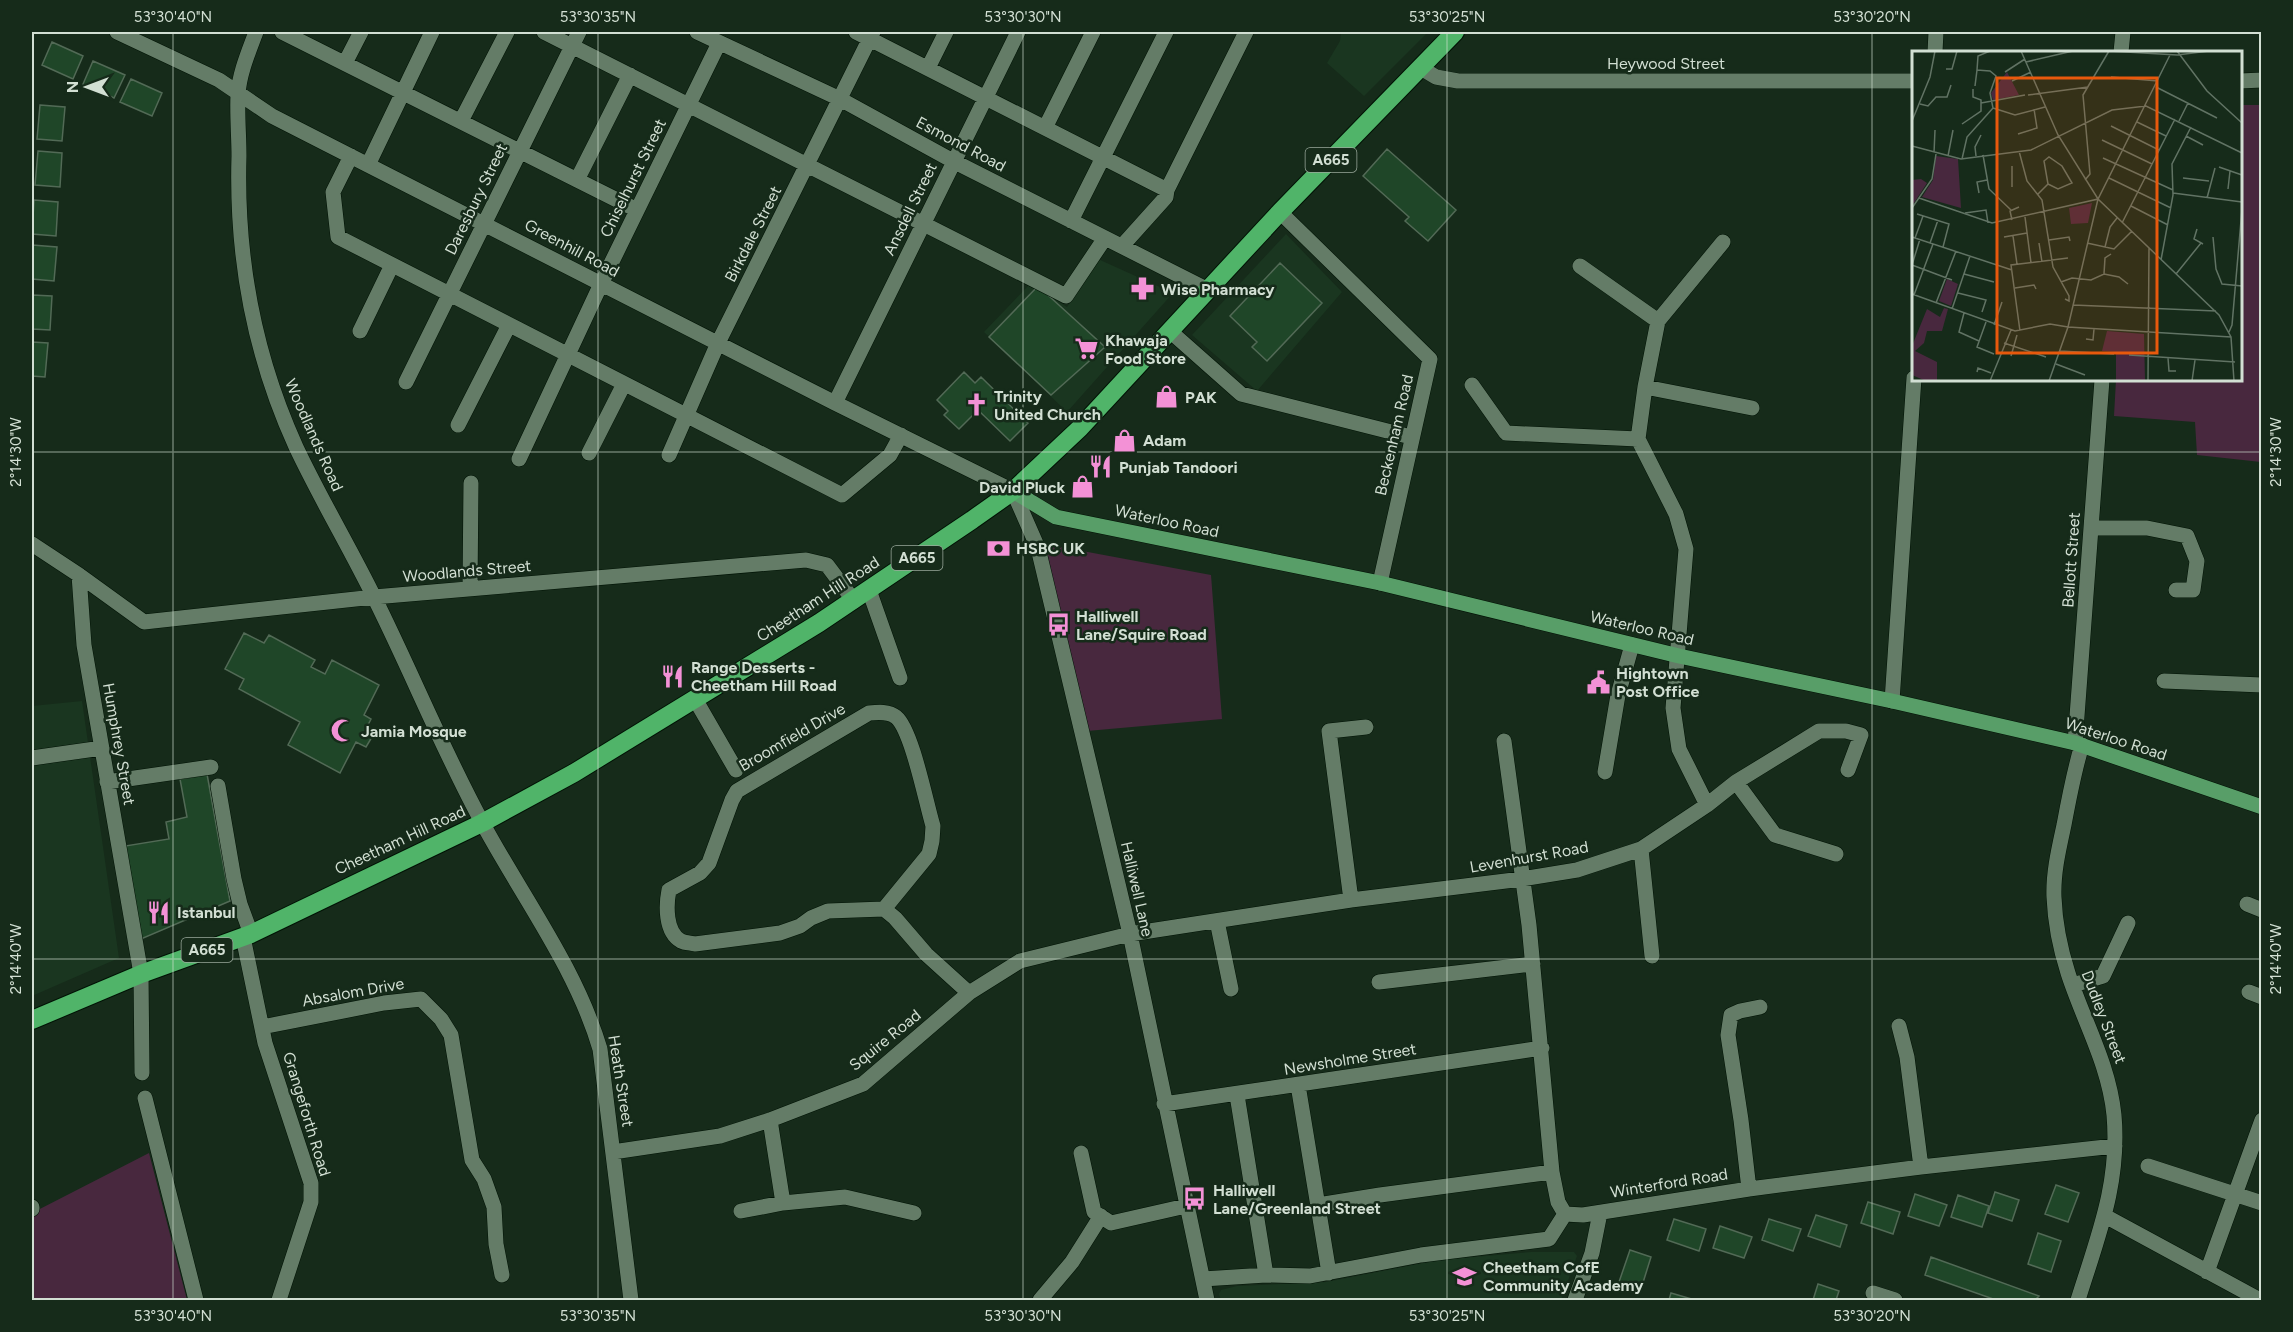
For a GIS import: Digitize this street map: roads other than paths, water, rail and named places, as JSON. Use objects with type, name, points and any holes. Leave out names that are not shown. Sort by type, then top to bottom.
[{"type":"highway","name":"Cheetham Hill Road","points":[[32,1020],[141,974],[247,935],[482,823],[574,773],[862,596],[1013,491],[1080,428],[1281,212],[1455,32]]},
{"type":"main road","name":"Waterloo Road","points":[[1013,491],[1056,517],[1380,584],[1679,656],[1892,701],[2079,744],[2262,807]]},
{"type":"street","name":"Greenhill Road","points":[[117,32],[219,80],[272,116],[835,403],[1013,491]]},
{"type":"street","name":"Woodlands Road","points":[[256,32],[238,93],[240,234],[245,278],[269,379],[296,447],[374,597],[482,823]]},
{"type":"street","points":[[282,32],[637,210]]},
{"type":"street","points":[[345,63],[361,32]]},
{"type":"street","points":[[368,165],[432,32]]},
{"type":"street","points":[[461,121],[507,32]]},
{"type":"street","points":[[544,32],[1066,296],[1105,238]]},
{"type":"street","name":"Daresbury Street","points":[[406,382],[579,32]]},
{"type":"street","name":"Esmond Road","points":[[697,32],[840,99],[953,161],[1208,290]]},
{"type":"street","points":[[928,68],[946,32]]},
{"type":"street","name":"Ansdell Street","points":[[835,403],[1018,32]]},
{"type":"street","points":[[1045,128],[1093,32]]},
{"type":"street","points":[[1071,221],[1166,32]]},
{"type":"street","points":[[1122,246],[1166,197],[1167,190],[1246,32]]},
{"type":"street","points":[[1935,51],[1936,32]]},
{"type":"street","points":[[2121,51],[2122,32]]},
{"type":"street","points":[[866,34],[1167,190]]},
{"type":"street","name":"Birkdale Street","points":[[669,455],[718,343],[840,99],[866,34]]},
{"type":"street","name":"Chiselhurst Street","points":[[519,459],[601,284],[719,43]]},
{"type":"street","name":"Heywood Street","points":[[1421,68],[1436,76],[1458,81],[1912,81]]},
{"type":"street","points":[[577,180],[630,75]]},
{"type":"street","points":[[2242,81],[2262,80]]},
{"type":"street","points":[[351,156],[333,192],[338,237],[686,416],[842,495],[890,455],[901,435]]},
{"type":"street","name":"Beckenham Road","points":[[1281,212],[1430,359],[1380,584]]},
{"type":"street","points":[[1707,806],[1679,749],[1675,728],[1674,690],[1679,656],[1686,549],[1676,514],[1638,440],[1645,387],[1658,321],[1723,242]]},
{"type":"street","points":[[360,331],[392,265]]},
{"type":"street","points":[[1580,266],[1658,321]]},
{"type":"street","points":[[458,425],[509,325]]},
{"type":"street","points":[[1171,332],[1241,394],[1411,437]]},
{"type":"street","points":[[1892,701],[1914,381]]},
{"type":"street","name":"Bellott Street","points":[[2079,744],[2102,381]]},
{"type":"street","points":[[590,453],[624,384]]},
{"type":"street","points":[[1472,385],[1506,433],[1638,440]]},
{"type":"street","points":[[1645,387],[1752,408]]},
{"type":"street","points":[[470,589],[471,483]]},
{"type":"street","name":"Halliwell Lane","points":[[1013,491],[1038,548],[1130,934],[1207,1300]]},
{"type":"street","points":[[2092,528],[2146,528],[2187,536],[2197,561],[2193,590],[2176,590]]},
{"type":"street","points":[[32,544],[80,575]]},
{"type":"street","name":"Woodlands Street","points":[[80,575],[144,622],[374,597],[806,560],[827,565],[862,596],[900,678]]},
{"type":"street","name":"Humphrey Street","points":[[80,575],[84,645],[141,974],[142,1073]]},
{"type":"street","points":[[1605,772],[1618,695],[1632,645]]},
{"type":"street","points":[[2164,681],[2262,685]]},
{"type":"street","points":[[695,699],[736,770]]},
{"type":"street","name":"Broomfield Drive","points":[[881,711],[894,714],[902,722],[909,738],[933,826],[929,854],[884,909],[828,911],[811,918],[800,926],[780,933],[695,944],[682,942],[677,937],[669,924],[666,904],[669,890],[700,873],[709,863],[737,791],[869,713],[881,711]]},
{"type":"street","points":[[1351,900],[1329,731],[1366,727]]},
{"type":"street","name":"Levenhurst Road","points":[[1130,934],[1351,900],[1577,870],[1641,849],[1707,806],[1736,782],[1819,731],[1846,731],[1861,735],[1848,770]]},
{"type":"street","points":[[1203,1279],[1266,1275],[1310,1276],[1421,1255],[1549,1239],[1565,1214],[1558,1202],[1551,1172],[1533,964],[1504,741]]},
{"type":"street","name":"Dudley Street","points":[[2078,1300],[2113,1185],[2115,1146],[2114,1114],[2106,1070],[2059,943],[2054,893],[2058,856],[2079,744]]},
{"type":"street","points":[[32,758],[102,748]]},
{"type":"street","points":[[107,782],[211,767]]},
{"type":"street","points":[[1736,782],[1775,835],[1836,855]]},
{"type":"street","name":"Grangeforth Road","points":[[218,786],[262,1027],[311,1183],[311,1202],[279,1300]]},
{"type":"street","name":"Heath Street","points":[[482,823],[574,982],[591,1018],[600,1049],[631,1300]]},
{"type":"street","points":[[1641,849],[1652,956]]},
{"type":"street","points":[[884,909],[895,918],[926,954],[969,993]]},
{"type":"street","points":[[1217,921],[1231,989]]},
{"type":"street","points":[[2073,985],[2103,976],[2128,923]]},
{"type":"street","name":"Squire Road","points":[[613,1152],[720,1136],[770,1120],[863,1084],[969,993],[1020,961],[1130,934]]},
{"type":"street","points":[[1379,982],[1533,964]]},
{"type":"street","name":"Absalom Drive","points":[[262,1027],[384,1003],[421,999],[441,1019],[451,1035],[472,1160],[484,1179],[494,1207],[496,1244],[502,1275]]},
{"type":"street","points":[[1749,1189],[1742,1120],[1728,1035],[1731,1015],[1760,1007]]},
{"type":"street","points":[[1899,1026],[1907,1057],[1921,1167]]},
{"type":"street","name":"Newsholme Street","points":[[1164,1104],[1542,1048]]},
{"type":"street","points":[[1298,1085],[1329,1273]]},
{"type":"street","points":[[1237,1095],[1266,1275]]},
{"type":"street","points":[[145,1098],[196,1300]]},
{"type":"street","points":[[770,1120],[783,1203]]},
{"type":"street","points":[[2207,1272],[2262,1120]]},
{"type":"street","name":"Winterford Road","points":[[1565,1214],[1600,1213],[1749,1189],[2115,1146]]},
{"type":"street","points":[[1081,1153],[1094,1212],[1111,1223],[1186,1206]]},
{"type":"street","points":[[2148,1166],[2262,1203]]},
{"type":"street","points":[[1318,1205],[1551,1172]]},
{"type":"street","points":[[741,1211],[783,1203],[846,1197],[914,1213]]},
{"type":"street","points":[[1575,1300],[1592,1253],[1600,1213]]},
{"type":"street","points":[[1040,1300],[1072,1262],[1101,1216]]},
{"type":"street","points":[[2105,1216],[2260,1300]]},
{"type":"street","points":[[1873,1293],[1895,1300]]},
{"type":"place","name":"Wise Pharmacy","points":[[1143,289]]},
{"type":"place","name":"Khawaja Food Store","points":[[1087,349]]},
{"type":"place","name":"PAK","points":[[1167,397]]},
{"type":"place","name":"Trinity United Church","points":[[976,405]]},
{"type":"place","name":"Adam","points":[[1125,440]]},
{"type":"place","name":"Punjab Tandoori","points":[[1101,467]]},
{"type":"place","name":"David Pluck","points":[[1083,487]]},
{"type":"place","name":"HSBC UK","points":[[998,548]]},
{"type":"place","name":"Halliwell Lane/Squire Road","points":[[1058,625]]},
{"type":"place","name":"Range Desserts - Cheetham Hill Road","points":[[673,676]]},
{"type":"place","name":"Hightown Post Office","points":[[1598,682]]},
{"type":"place","name":"Jamia Mosque","points":[[343,731]]},
{"type":"place","name":"Istanbul","points":[[159,912]]},
{"type":"place","name":"Halliwell Lane/Greenland Street","points":[[1195,1199]]},
{"type":"place","name":"Cheetham CofE Community Academy","points":[[1465,1276]]}]
